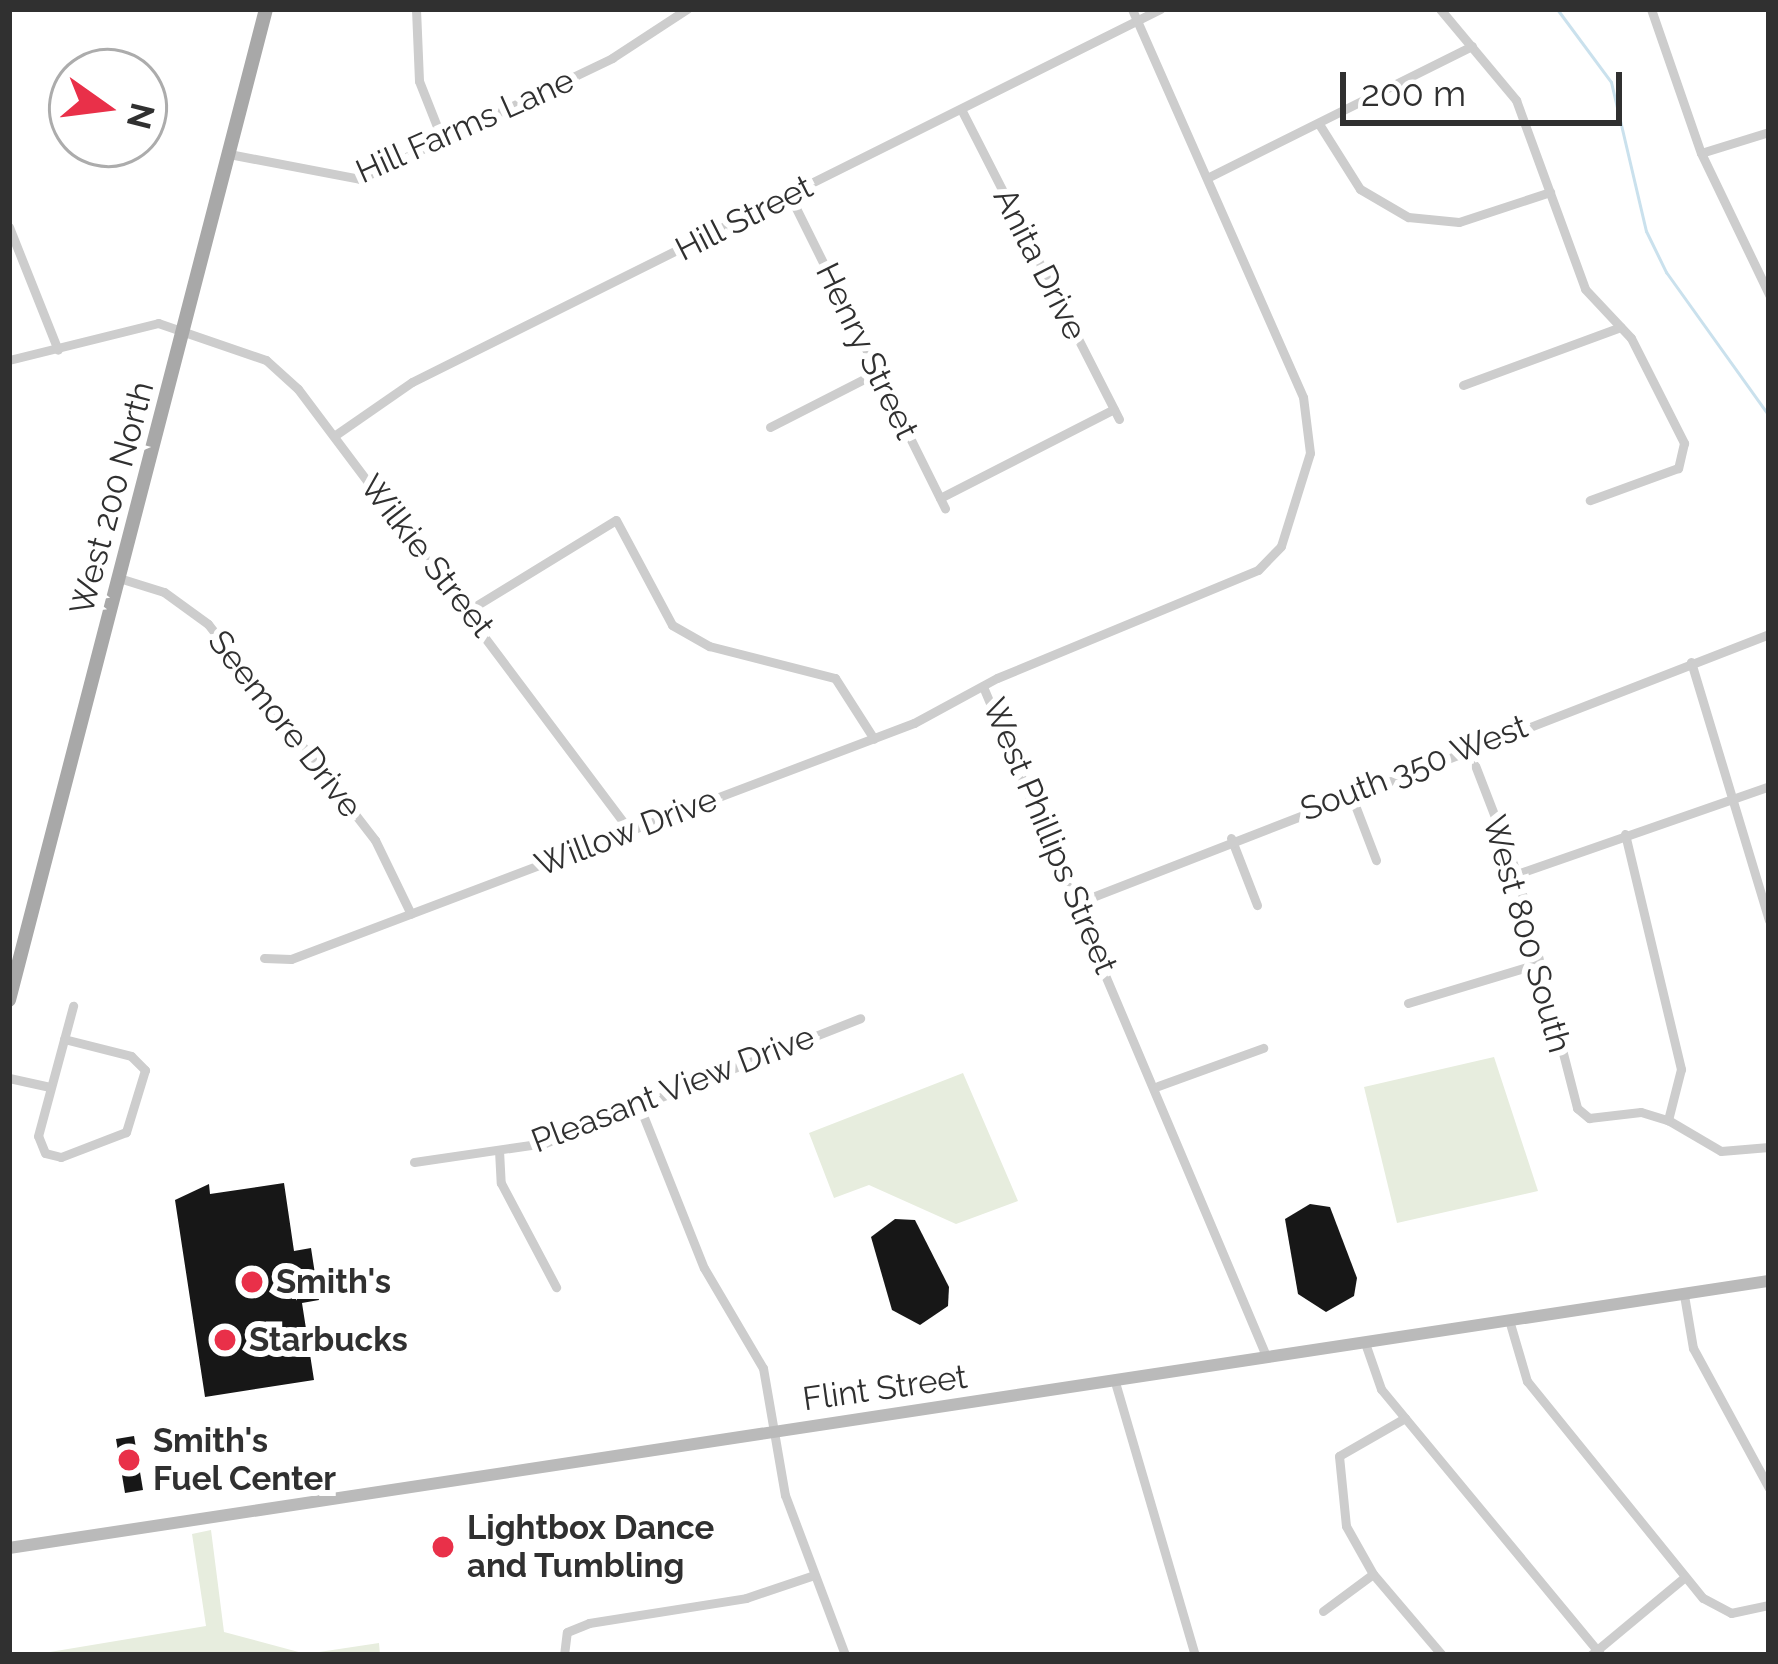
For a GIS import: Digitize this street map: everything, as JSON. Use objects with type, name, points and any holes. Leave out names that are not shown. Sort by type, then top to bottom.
[{"type":"main road","name":"West 200 North","points":[[9,1000],[266,9]]},
{"type":"street","points":[[416,9],[418,82],[442,140]]},
{"type":"street","name":"Hill Farms Lane","points":[[229,154],[346,181],[612,58],[687,9]]},
{"type":"street","name":"Hill Street","points":[[334,436],[412,382],[961,109],[1135,15],[1160,9]]},
{"type":"street","points":[[1440,9],[1516,100],[1576,268],[1621,327],[1685,456],[1678,469],[1590,500]]},
{"type":"street","points":[[1651,9],[1701,154],[1769,294]]},
{"type":"street","name":"West Phillips Street","points":[[1135,15],[1307,410],[1310,453],[1297,512],[1258,570],[984,689],[1158,1086],[1267,1358]]},
{"type":"street","points":[[1207,178],[1472,46]]},
{"type":"street","name":"Anita Drive","points":[[961,109],[1117,414],[1057,438]]},
{"type":"street","points":[[1319,124],[1360,189],[1408,217],[1460,222],[1550,192]]},
{"type":"street","points":[[1701,154],[1769,132]]},
{"type":"street","name":"Henry Street","points":[[789,194],[942,503],[1057,438]]},
{"type":"street","points":[[9,227],[58,350]]},
{"type":"street","points":[[1757,274],[1769,266]]},
{"type":"street","points":[[9,360],[145,323],[184,328]]},
{"type":"street","points":[[1463,385],[1621,327]]},
{"type":"street","name":"Wilkie Street","points":[[184,328],[266,360],[334,436],[469,610],[630,831]]},
{"type":"street","points":[[770,427],[878,372]]},
{"type":"street","points":[[469,610],[616,520],[672,625],[710,646],[835,678],[874,739]]},
{"type":"street","name":"Seemore Drive","points":[[119,578],[164,592],[208,624],[375,840],[411,914]]},
{"type":"street","name":"South 350 West","points":[[1077,903],[1231,838],[1769,634]]},
{"type":"street","points":[[1691,662],[1769,920]]},
{"type":"street","name":"Willow Drive","points":[[264,958],[291,958],[411,914],[874,739],[984,689]]},
{"type":"street","name":"West 800 South","points":[[1468,747],[1516,874],[1534,965],[1577,1108],[1589,1118],[1668,1120]]},
{"type":"street","points":[[1516,874],[1733,793],[1769,786]]},
{"type":"street","points":[[1350,792],[1376,860]]},
{"type":"street","points":[[1625,834],[1681,1069],[1668,1120],[1721,1151],[1769,1148]]},
{"type":"street","points":[[1231,838],[1257,904]]},
{"type":"street","points":[[1408,1004],[1534,965]]},
{"type":"street","points":[[64,1039],[143,1065],[126,1132],[79,1153],[45,1153],[38,1136],[50,1087],[73,1006]]},
{"type":"street","name":"Pleasant View Drive","points":[[414,1162],[499,1150],[639,1106],[860,1018]]},
{"type":"street","points":[[1158,1086],[1263,1048]]},
{"type":"street","points":[[9,1078],[50,1087]]},
{"type":"street","points":[[639,1106],[704,1268],[763,1368],[785,1496],[844,1655]]},
{"type":"street","points":[[499,1150],[501,1183],[556,1287]]},
{"type":"street","name":"Flint Street","points":[[9,1548],[1769,1281]]},
{"type":"street","points":[[1684,1295],[1693,1348],[1765,1467],[1769,1488]]},
{"type":"street","points":[[1509,1320],[1517,1367],[1684,1577],[1718,1609],[1769,1605]]},
{"type":"street","points":[[1365,1343],[1381,1389],[1596,1653],[1684,1577]]},
{"type":"street","points":[[1115,1382],[1195,1655]]},
{"type":"street","points":[[1405,1418],[1339,1456],[1346,1526],[1372,1574],[1442,1655]]},
{"type":"street","points":[[1323,1611],[1372,1574]]},
{"type":"street","points":[[564,1655],[567,1632],[814,1575]]},
{"type":"green space","points":[[1494,1057],[1538,1191],[1397,1223],[1364,1087]]},
{"type":"green space","points":[[963,1073],[1018,1201],[956,1224],[869,1185],[834,1198],[809,1133]]},
{"type":"green space","points":[[211,1530],[224,1632],[306,1654],[379,1643],[380,1655],[32,1655],[206,1626],[192,1534]]},
{"type":"building","name":"Smith's","points":[[284,1183],[294,1251],[311,1248],[319,1300],[302,1303],[314,1380],[205,1397],[175,1200],[209,1184],[210,1194]]},
{"type":"building","points":[[1310,1204],[1330,1207],[1357,1278],[1354,1296],[1326,1312],[1298,1294],[1285,1219]]},
{"type":"building","points":[[895,1219],[915,1220],[949,1287],[948,1306],[920,1325],[892,1310],[871,1237]]},
{"type":"building","name":"Smith's Fuel Center","points":[[134,1436],[143,1490],[125,1493],[116,1439]]},
{"type":"waterway","points":[[1557,9],[1611,82],[1646,231],[1666,272],[1769,416]]},
{"type":"place","name":"Smith's","points":[[252,1282]]},
{"type":"place","name":"Starbucks","points":[[225,1340]]},
{"type":"place","name":"Smith's Fuel Center","points":[[129,1460]]},
{"type":"place","name":"Lightbox Dance and Tumbling","points":[[443,1547]]}]
